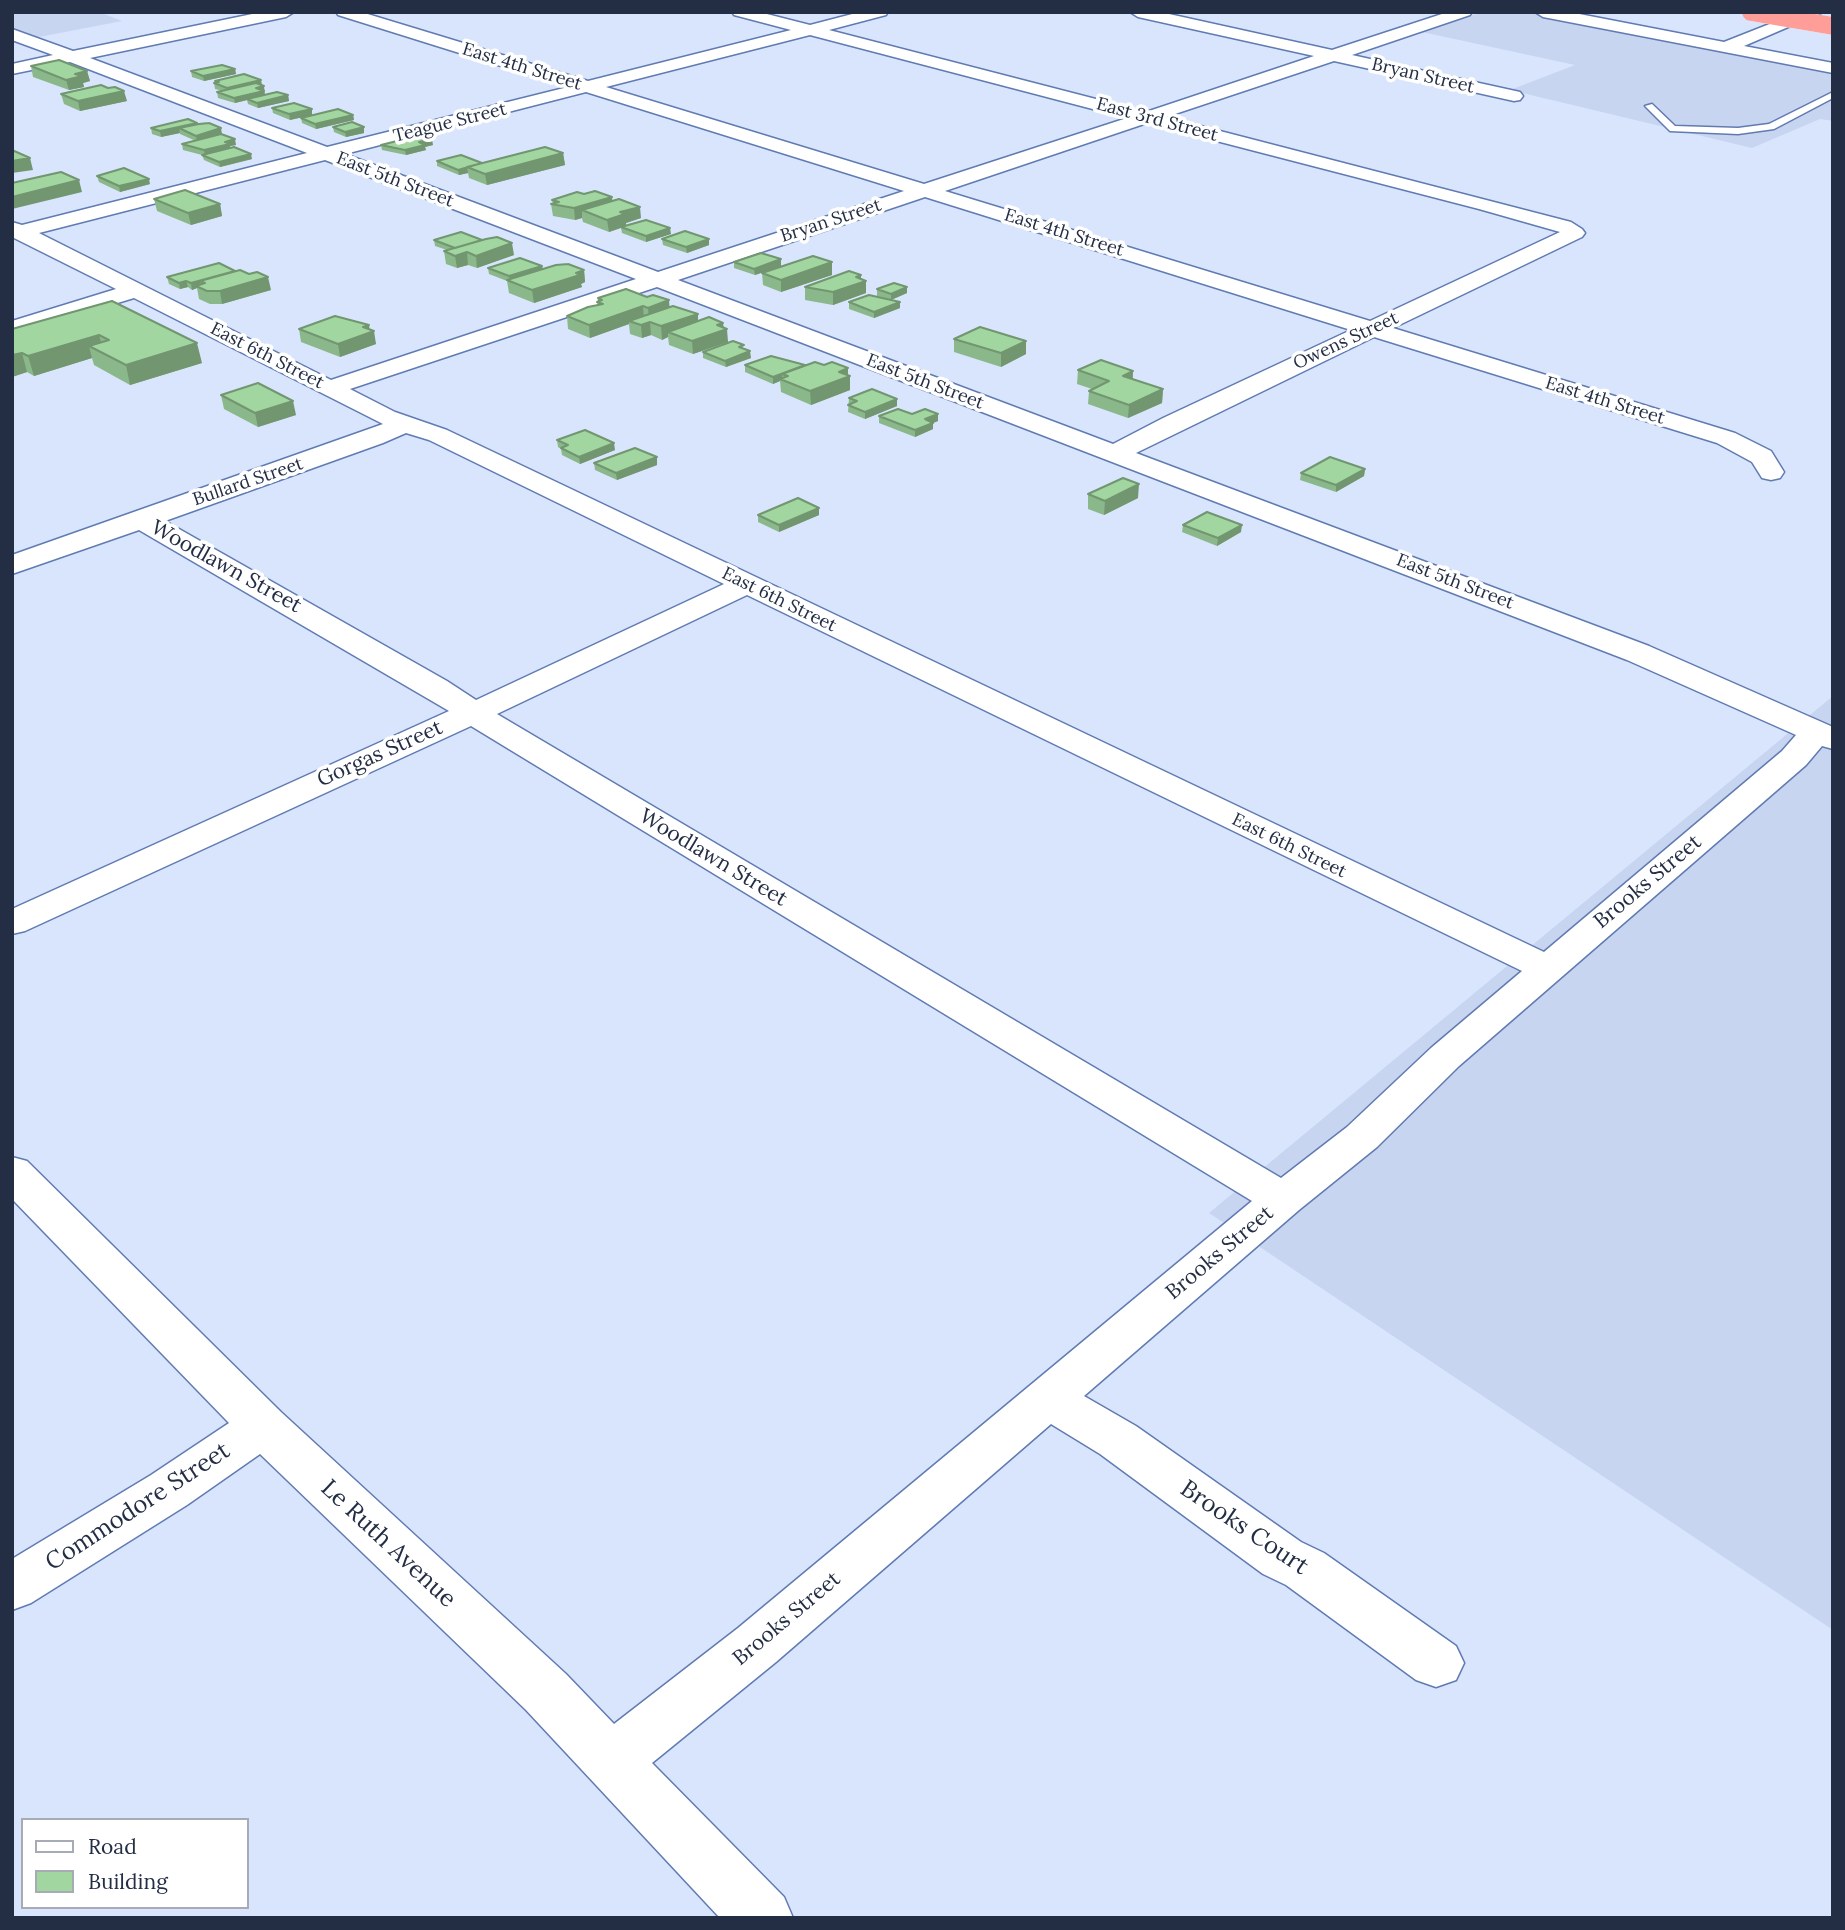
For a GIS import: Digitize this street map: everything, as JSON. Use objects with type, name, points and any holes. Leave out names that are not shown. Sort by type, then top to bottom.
[{"type":"highway","points":[[1751,12],[1833,26]]},
{"type":"highway","points":[[1813,12],[1833,16]]},
{"type":"street","points":[[12,69],[286,12]]},
{"type":"street","name":"East 4th Street","points":[[345,12],[1726,438],[1762,457],[1771,472]]},
{"type":"street","name":"East 3rd Street","points":[[740,12],[1572,230]]},
{"type":"street","name":"Teague Street","points":[[15,231],[880,12]]},
{"type":"street","points":[[1138,12],[1333,56]]},
{"type":"street","name":"Bryan Street","points":[[330,388],[1464,12]]},
{"type":"street","points":[[1543,12],[1833,68]]},
{"type":"street","points":[[1725,47],[1813,12]]},
{"type":"street","name":"East 5th Street","points":[[12,34],[1638,653],[1825,735]]},
{"type":"street","name":"Bryan Street","points":[[1333,56],[1514,96]]},
{"type":"street","name":"Owens Street","points":[[1114,454],[1172,423],[1567,238],[1575,233],[1572,230]]},
{"type":"street","name":"East 6th Street","points":[[15,231],[137,290],[386,418],[438,435],[1547,968]]},
{"type":"street","points":[[12,328],[137,290]]},
{"type":"street","name":"Bullard Street","points":[[12,565],[374,438],[404,424]]},
{"type":"street","name":"Woodlawn Street","points":[[141,520],[335,628],[1283,1199]]},
{"type":"street","name":"Gorgas Street","points":[[12,923],[508,698],[747,584]]},
{"type":"street","name":"Brooks Street","points":[[611,1761],[757,1645],[1283,1199],[1362,1137],[1445,1057],[1547,968],[1794,758],[1825,735]]},
{"type":"street","name":"Le Ruth Avenue","points":[[12,1171],[263,1426],[536,1682],[762,1918]]},
{"type":"street","name":"Brooks Court","points":[[1049,1399],[1118,1440],[1436,1663]]},
{"type":"street","name":"Commodore Street","points":[[12,1587],[170,1490],[263,1426]]},
{"type":"lane","points":[[1649,106],[1673,129],[1738,131],[1780,123],[1833,95]]},
{"type":"shaded area","points":[[12,12],[99,12],[122,21],[34,38],[12,29]]},
{"type":"shaded area","points":[[1483,12],[1575,12],[1833,62],[1833,121],[1820,119],[1752,148],[1510,90],[1575,65],[1422,32]]},
{"type":"shaded area","points":[[1833,696],[1833,1630],[1209,1213]]},
{"type":"building","points":[[59,60],[87,71],[75,74],[82,76],[66,80],[31,66]]},
{"type":"building","points":[[222,65],[235,69],[203,76],[191,71]]},
{"type":"building","points":[[244,74],[261,80],[227,88],[214,83],[219,82],[215,81]]},
{"type":"building","points":[[256,83],[264,86],[256,88],[264,91],[234,98],[217,92]]},
{"type":"building","points":[[101,85],[124,91],[78,101],[61,94]]},
{"type":"building","points":[[277,92],[288,95],[257,103],[247,99]]},
{"type":"building","points":[[294,103],[312,109],[289,114],[272,108]]},
{"type":"building","points":[[338,109],[353,115],[315,124],[301,118]]},
{"type":"building","points":[[188,119],[197,123],[160,131],[151,128]]},
{"type":"building","points":[[352,122],[364,127],[345,132],[333,127]]},
{"type":"building","points":[[209,123],[221,128],[196,136],[179,128],[199,124]]},
{"type":"building","points":[[221,134],[235,139],[225,142],[230,144],[204,150],[182,144]]},
{"type":"building","points":[[421,135],[432,139],[419,142],[425,145],[405,150],[381,145]]},
{"type":"building","points":[[234,147],[251,154],[219,162],[202,155]]},
{"type":"building","points":[[545,147],[563,153],[485,174],[467,167]]},
{"type":"building","points":[[12,150],[30,158],[12,161]]},
{"type":"building","points":[[461,155],[482,163],[458,170],[437,161]]},
{"type":"building","points":[[124,168],[149,179],[119,186],[97,176]]},
{"type":"building","points":[[61,172],[79,180],[12,197],[12,183]]},
{"type":"building","points":[[185,190],[220,204],[188,213],[154,199]]},
{"type":"building","points":[[595,191],[612,197],[574,208],[551,204],[559,202],[552,200],[577,192],[584,194]]},
{"type":"building","points":[[619,199],[640,207],[620,212],[625,214],[607,220],[582,210]]},
{"type":"building","points":[[646,220],[670,228],[646,236],[621,227]]},
{"type":"building","points":[[685,231],[709,239],[686,247],[662,239]]},
{"type":"building","points":[[461,232],[482,240],[455,248],[434,240]]},
{"type":"building","points":[[497,237],[512,243],[476,256],[467,252],[455,256],[444,251],[486,239]]},
{"type":"building","points":[[761,253],[781,259],[754,269],[734,262]]},
{"type":"building","points":[[813,256],[832,262],[781,280],[762,273]]},
{"type":"building","points":[[520,258],[542,266],[509,276],[488,268]]},
{"type":"building","points":[[219,263],[235,271],[191,283],[179,283],[167,277]]},
{"type":"building","points":[[568,264],[584,270],[576,273],[580,275],[532,290],[507,280],[556,265]]},
{"type":"building","points":[[240,270],[249,274],[257,272],[268,277],[220,291],[207,291],[196,286],[205,283],[200,281]]},
{"type":"building","points":[[849,271],[861,275],[856,277],[866,281],[833,292],[805,287]]},
{"type":"building","points":[[894,283],[907,287],[891,294],[877,289]]},
{"type":"building","points":[[626,289],[647,297],[653,295],[669,300],[589,325],[567,316],[603,304],[597,302],[602,300],[598,298]]},
{"type":"building","points":[[869,295],[900,302],[874,312],[849,302]]},
{"type":"building","points":[[112,301],[197,343],[126,365],[89,346],[109,340],[99,335],[28,356],[22,353],[12,355],[12,329]]},
{"type":"building","points":[[673,306],[698,314],[661,326],[650,322],[641,325],[629,321]]},
{"type":"building","points":[[335,316],[369,325],[363,327],[374,331],[338,344],[299,329]]},
{"type":"building","points":[[709,317],[723,323],[717,325],[727,329],[692,341],[668,332]]},
{"type":"building","points":[[980,327],[1026,341],[1001,353],[954,339]]},
{"type":"building","points":[[733,341],[744,345],[739,347],[750,351],[725,361],[703,352]]},
{"type":"building","points":[[771,356],[805,365],[773,377],[745,365]]},
{"type":"building","points":[[1101,360],[1133,371],[1123,376],[1163,389],[1129,405],[1089,391],[1109,381],[1078,370]]},
{"type":"building","points":[[815,362],[824,365],[832,362],[848,368],[839,372],[850,376],[810,391],[780,379],[788,376],[782,374]]},
{"type":"building","points":[[258,383],[293,401],[255,413],[221,395]]},
{"type":"building","points":[[872,389],[897,399],[865,412],[848,405],[857,401],[849,398]]},
{"type":"building","points":[[898,409],[912,414],[925,409],[938,414],[925,419],[933,423],[915,430],[879,416]]},
{"type":"building","points":[[585,430],[614,443],[579,457],[561,448],[568,445],[557,440]]},
{"type":"building","points":[[635,448],[657,457],[616,473],[594,463]]},
{"type":"building","points":[[1330,457],[1365,469],[1336,485],[1301,473]]},
{"type":"building","points":[[1123,478],[1139,484],[1105,501],[1088,494]]},
{"type":"building","points":[[798,498],[819,508],[779,525],[758,515]]},
{"type":"building","points":[[1207,512],[1242,525],[1218,538],[1183,525]]}]
